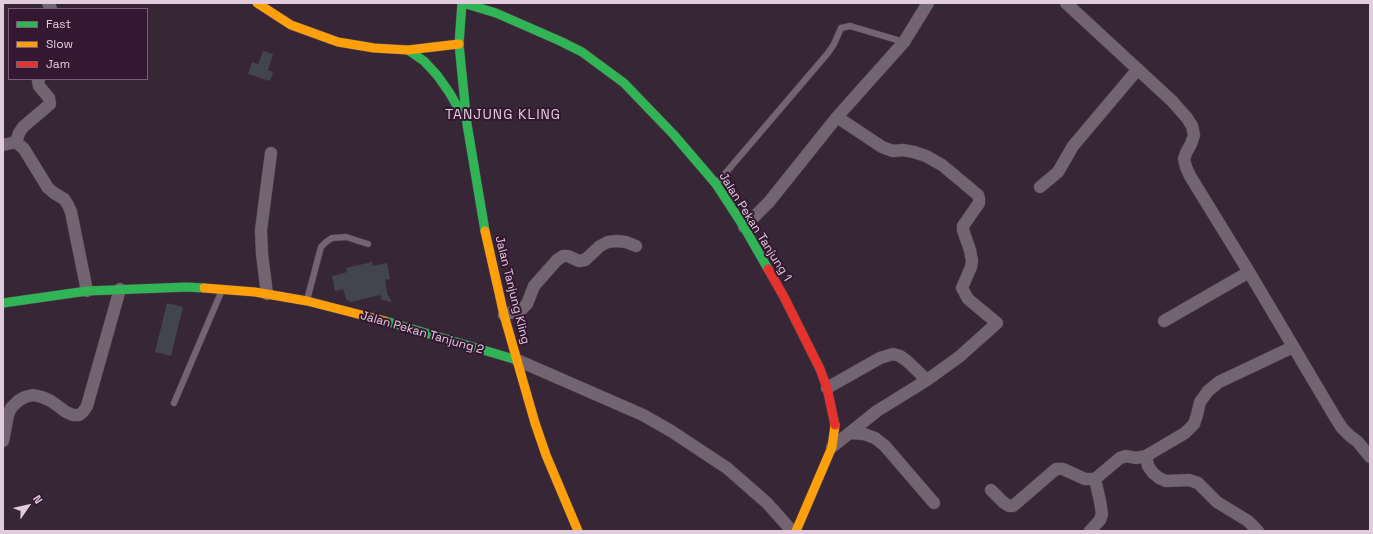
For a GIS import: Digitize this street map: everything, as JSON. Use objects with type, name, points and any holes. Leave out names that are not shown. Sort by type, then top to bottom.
[{"type":"main road","points":[[256,3],[291,25],[338,42],[374,48],[408,50],[459,44]]},
{"type":"main road","name":"Jalan Pekan Tanjung 1","points":[[463,3],[497,10],[560,41],[582,52],[624,83],[674,135],[716,184],[744,227],[784,297],[820,368],[828,388],[835,426],[832,447],[796,531]]},
{"type":"main road","name":"Jalan Tanjung Kling","points":[[463,3],[459,44],[467,124],[486,234],[504,315],[546,455],[577,530]]},
{"type":"main road","points":[[408,50],[424,60],[437,75],[449,92],[467,124]]},
{"type":"main road","name":"Jalan Pekan Tanjung 2","points":[[3,304],[87,292],[120,289],[187,287],[222,289],[267,294],[307,301],[397,324],[517,360]]},
{"type":"street","points":[[744,227],[769,202],[837,117],[904,42],[928,3]]},
{"type":"street","points":[[1066,3],[1172,101],[1187,118],[1192,126],[1194,135],[1184,159],[1190,176],[1342,428],[1358,442],[1370,457]]},
{"type":"street","points":[[1040,187],[1058,172],[1073,146],[1138,69]]},
{"type":"street","points":[[16,142],[23,127],[49,101],[39,86],[39,80]]},
{"type":"street","points":[[832,447],[877,411],[927,380],[959,357],[997,323],[968,299],[962,288],[972,261],[963,230],[978,203],[978,195],[942,166],[926,156],[903,150],[893,151],[882,148],[837,117]]},
{"type":"street","points":[[3,145],[9,142],[16,142],[24,149],[48,188],[64,199],[68,205],[71,212],[87,292]]},
{"type":"street","points":[[267,294],[262,254],[261,230],[271,153]]},
{"type":"street","points":[[504,315],[522,309],[527,304],[534,286],[562,256],[568,256],[579,261],[585,260],[600,246],[608,242],[626,242],[636,246]]},
{"type":"street","points":[[1164,321],[1249,272]]},
{"type":"street","points":[[3,441],[8,415],[11,408],[25,397],[42,397],[73,415],[79,415],[83,412],[87,406],[120,289]]},
{"type":"street","points":[[991,490],[1003,502],[1009,506],[1013,506],[1052,472],[1059,468],[1084,479],[1095,480],[1120,458],[1126,456],[1136,458],[1146,456],[1185,433],[1194,424],[1200,402],[1208,390],[1219,382],[1293,347]]},
{"type":"street","points":[[828,388],[880,358],[893,354],[900,356],[907,361],[927,380]]},
{"type":"street","name":"Jalan Pekan Tanjung 2","points":[[517,360],[643,415],[671,431],[727,468],[767,504],[792,531]]},
{"type":"street","points":[[849,433],[864,434],[875,438],[886,446],[934,503]]},
{"type":"street","points":[[1146,456],[1148,466],[1159,478],[1166,481],[1189,480],[1198,483],[1217,502],[1248,521],[1258,531]]},
{"type":"street","points":[[1090,531],[1100,520],[1102,514],[1095,480]]},
{"type":"lane","points":[[716,184],[828,53],[841,28],[850,26],[904,42]]},
{"type":"lane","points":[[307,301],[321,247],[326,242],[332,238],[346,237],[368,244]]},
{"type":"lane","points":[[174,403],[222,289]]},
{"type":"building","points":[[263,51],[273,54],[268,70],[273,72],[270,81],[248,74],[252,62],[258,64]]},
{"type":"building","points":[[372,262],[373,266],[387,263],[390,279],[385,280],[387,293],[392,302],[382,300],[380,295],[351,302],[346,299],[343,289],[335,291],[332,276],[347,272],[346,268]]},
{"type":"building","points":[[167,303],[183,307],[171,356],[155,352]]},
{"type":"traffic: fast","points":[[462,3],[459,44],[467,124],[485,231]]},
{"type":"traffic: fast","points":[[463,3],[496,13],[560,41],[582,52],[624,83],[674,135],[716,184],[744,227],[768,269]]},
{"type":"traffic: fast","points":[[408,50],[424,61],[437,75],[463,116]]},
{"type":"traffic: fast","points":[[3,303],[87,291],[187,287],[204,288]]},
{"type":"traffic: fast","points":[[385,321],[517,360]]},
{"type":"traffic: slow","points":[[257,3],[291,25],[338,42],[374,48],[408,50],[459,44]]},
{"type":"traffic: slow","points":[[485,231],[504,315],[535,423],[546,455],[578,531]]},
{"type":"traffic: slow","points":[[204,288],[255,292],[307,301],[385,321]]},
{"type":"traffic: slow","points":[[796,531],[832,447],[835,425]]},
{"type":"traffic: jam","points":[[768,269],[784,297],[820,369],[827,388],[835,425]]},
{"type":"district","name":"TANJUNG KLING","points":[[503,115]]}]
